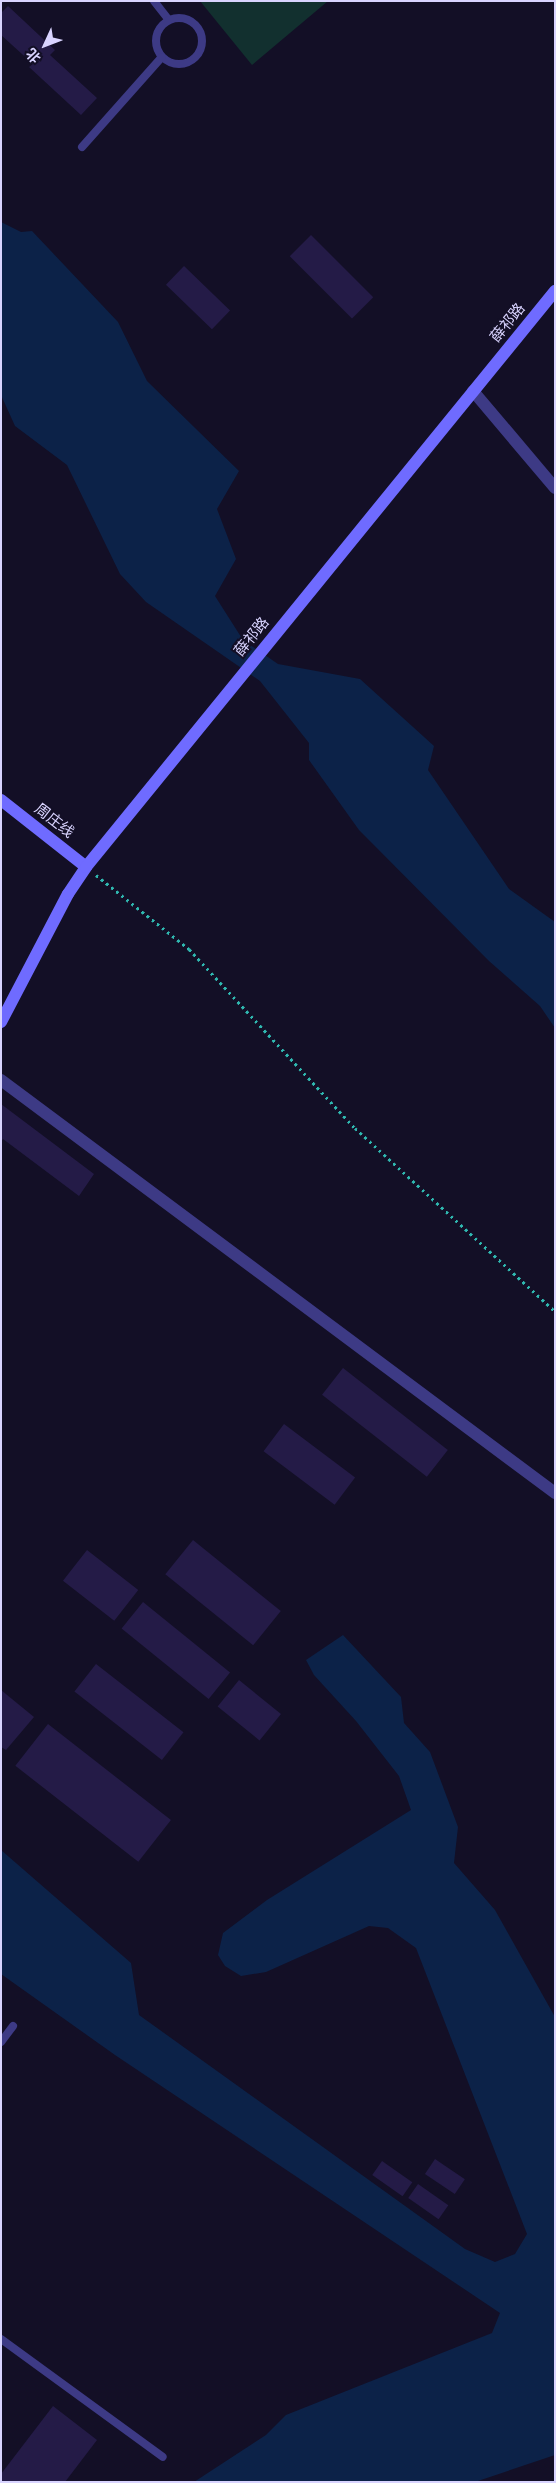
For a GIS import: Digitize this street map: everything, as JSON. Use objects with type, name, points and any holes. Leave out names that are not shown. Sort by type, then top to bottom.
[{"type":"street","name":"薛祁路","points":[[1,1022],[68,894],[86,867],[555,291]]},
{"type":"street","points":[[473,391],[555,488]]},
{"type":"street","name":"周庄线","points":[[1,800],[86,867]]},
{"type":"street","points":[[1,1080],[555,1493]]},
{"type":"lane","points":[[154,1],[169,20]]},
{"type":"lane","points":[[187,19],[195,24],[202,40],[195,57],[187,62],[178,64],[162,57],[157,49],[157,32],[169,20],[187,19]]},
{"type":"lane","points":[[82,147],[162,57]]},
{"type":"lane","points":[[1,2042],[13,2026]]},
{"type":"lane","points":[[1,2339],[164,2457]]},
{"type":"path","points":[[86,867],[188,949],[355,1128],[555,1311]]},
{"type":"green space","points":[[200,1],[328,1],[252,65]]},
{"type":"water","points":[[1,222],[21,232],[32,231],[118,322],[147,381],[239,471],[217,509],[236,559],[215,596],[243,640],[278,664],[360,679],[434,746],[428,770],[509,889],[555,922],[555,1028],[540,1006],[489,961],[359,830],[309,760],[309,743],[260,681],[146,602],[120,574],[67,465],[15,426],[1,395]]},
{"type":"water","points":[[343,1635],[401,1697],[404,1723],[430,1752],[458,1827],[454,1863],[495,1910],[555,2017],[555,2455],[475,2482],[194,2482],[266,2435],[286,2415],[492,2333],[500,2313],[115,2055],[1,1974],[1,1850],[131,1963],[139,2015],[465,2249],[495,2262],[515,2254],[527,2234],[416,1948],[388,1928],[369,1926],[266,1972],[241,1976],[225,1966],[218,1955],[223,1933],[267,1900],[411,1810],[399,1776],[356,1721],[314,1675],[306,1660]]},
{"type":"building","points":[[8,6],[55,50],[50,55],[97,98],[81,115],[29,67],[33,64],[1,35],[1,13]]},
{"type":"building","points":[[311,235],[373,297],[352,318],[290,256]]},
{"type":"building","points":[[184,266],[230,310],[212,329],[166,285]]},
{"type":"building","points":[[1,1104],[94,1174],[79,1196],[3,1139],[1,1142]]},
{"type":"building","points":[[343,1368],[448,1450],[427,1477],[322,1395]]},
{"type":"building","points":[[284,1424],[355,1478],[335,1505],[264,1451]]},
{"type":"building","points":[[193,1540],[281,1611],[253,1645],[165,1574]]},
{"type":"building","points":[[87,1550],[138,1590],[114,1621],[63,1581]]},
{"type":"building","points":[[143,1602],[230,1672],[209,1699],[122,1628]]},
{"type":"building","points":[[96,1664],[183,1732],[162,1760],[74,1692]]},
{"type":"building","points":[[239,1680],[281,1714],[260,1740],[218,1706]]},
{"type":"building","points":[[1,1690],[34,1717],[6,1750],[1,1747]]},
{"type":"building","points":[[48,1724],[171,1820],[138,1862],[15,1766]]},
{"type":"building","points":[[435,2159],[465,2179],[455,2194],[425,2174]]},
{"type":"building","points":[[382,2161],[412,2182],[403,2196],[372,2175]]},
{"type":"building","points":[[418,2184],[448,2205],[439,2219],[408,2198]]},
{"type":"building","points":[[53,2406],[97,2440],[65,2482],[1,2482],[1,2474]]}]
